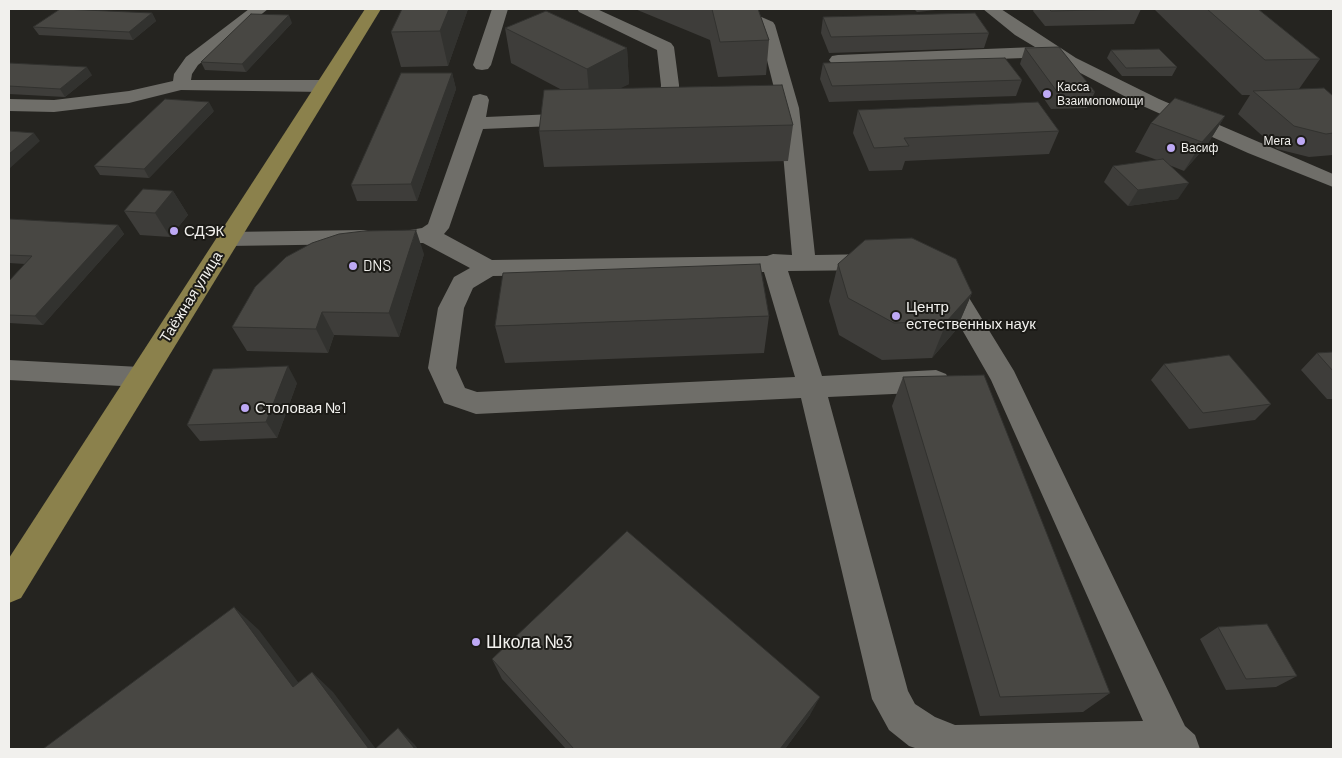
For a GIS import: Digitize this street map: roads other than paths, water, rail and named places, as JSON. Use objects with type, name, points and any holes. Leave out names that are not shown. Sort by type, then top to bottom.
[{"type":"main road","name":"Таёжная улица","points":[[9,586],[373,9]]},
{"type":"street","points":[[181,85],[183,74],[192,61],[249,14],[260,9]]},
{"type":"street","points":[[482,65],[500,9]]},
{"type":"street","points":[[585,9],[665,48],[670,85],[659,115],[689,114]]},
{"type":"street","points":[[427,234],[488,268],[789,262],[910,265],[932,274],[954,294],[981,379],[1176,744],[956,744],[923,732],[902,717],[892,699],[812,388],[789,262],[779,108],[767,25],[730,9]]},
{"type":"street","points":[[991,9],[1052,52],[1152,103],[1333,181]]},
{"type":"street","points":[[838,60],[1052,52]]},
{"type":"street","points":[[9,105],[54,106],[129,97],[181,85],[324,86]]},
{"type":"street","points":[[228,238],[390,237],[427,234],[438,228],[475,123],[480,100]]},
{"type":"street","points":[[475,123],[593,118]]},
{"type":"street","points":[[488,268],[463,284],[451,308],[442,368],[454,395],[476,403],[981,379]]},
{"type":"street","points":[[9,370],[140,377]]},
{"type":"place","name":"Касса Взаимопомощи","points":[[1047,94]]},
{"type":"place","name":"Мега","points":[[1301,141]]},
{"type":"place","name":"Васиф","points":[[1171,148]]},
{"type":"place","name":"СДЭК","points":[[174,231]]},
{"type":"place","name":"DNS","points":[[353,266]]},
{"type":"place","name":"Центр естественных наук","points":[[896,316]]},
{"type":"place","name":"Столовая №1","points":[[245,408]]},
{"type":"place","name":"Школа №3","points":[[476,642]]}]
